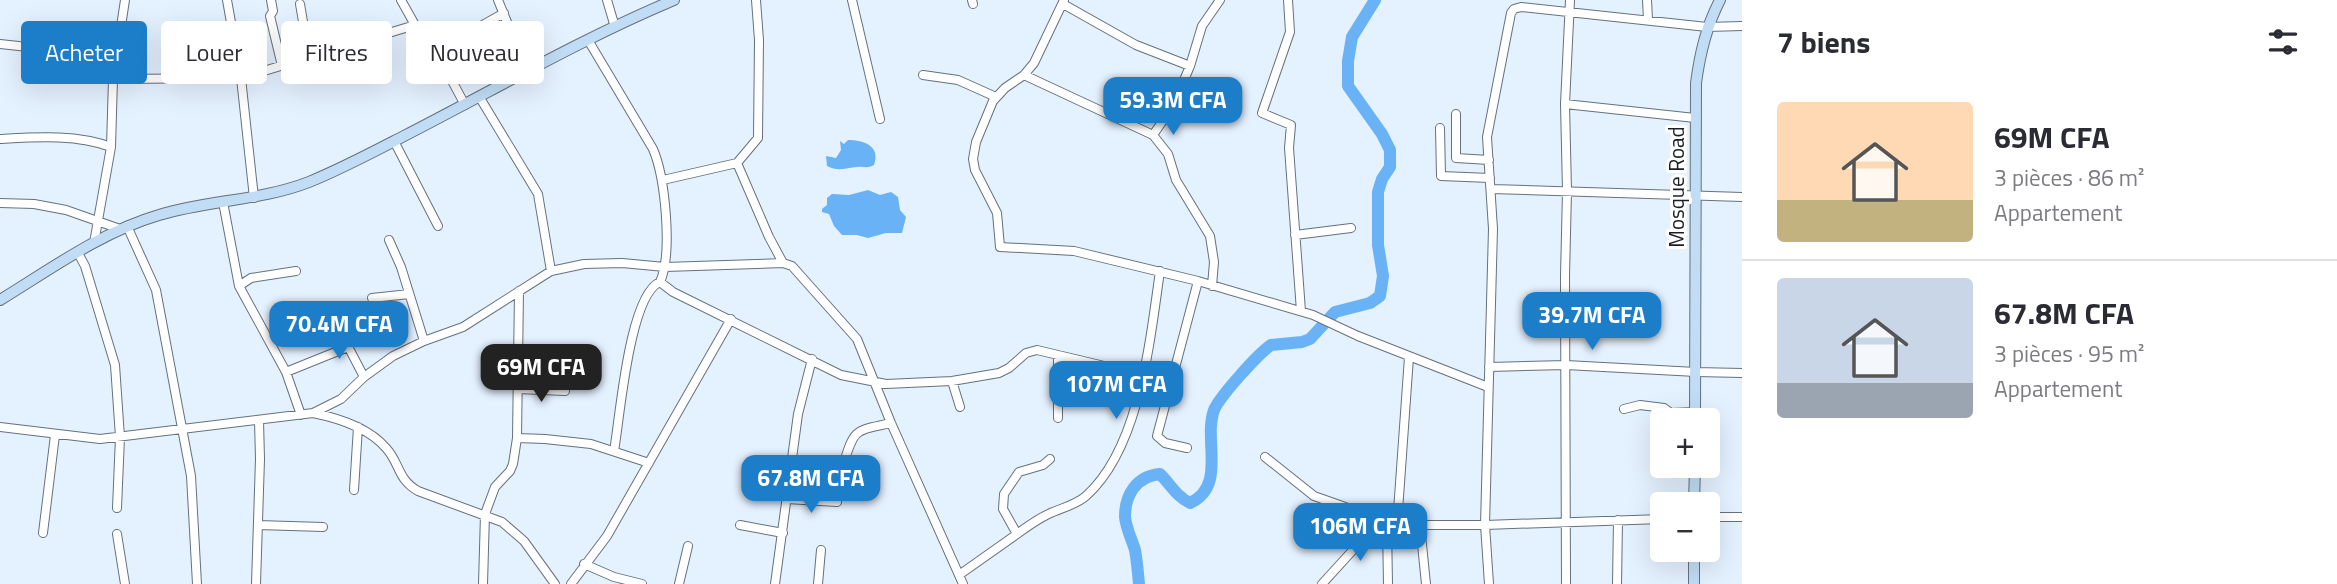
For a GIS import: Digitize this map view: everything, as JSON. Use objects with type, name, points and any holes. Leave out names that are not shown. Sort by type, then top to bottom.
[{"type":"street","points":[[121,21],[125,0]]},
{"type":"street","points":[[227,0],[231,21]]},
{"type":"street","points":[[271,0],[273,10],[270,16],[281,62]]},
{"type":"street","points":[[401,0],[413,21]]},
{"type":"street","points":[[498,0],[507,21]]},
{"type":"street","points":[[607,0],[615,27]]},
{"type":"street","points":[[544,62],[674,0]]},
{"type":"street","points":[[663,180],[737,163],[758,138],[759,40],[755,0]]},
{"type":"street","points":[[852,0],[880,118]]},
{"type":"street","points":[[1153,135],[1173,106],[1190,66],[1202,26],[1220,0]]},
{"type":"street","points":[[1288,0],[1290,32],[1262,113],[1292,125],[1289,148],[1301,311]]},
{"type":"street","points":[[1566,584],[1565,104],[1570,0]]},
{"type":"street","points":[[1647,0],[1648,20]]},
{"type":"street","name":"Mosque Road","points":[[1695,408],[1695,118],[1699,60],[1707,27],[1720,0]]},
{"type":"street","points":[[1190,66],[1136,45],[1064,2],[1034,63],[1024,75],[993,100],[976,142],[973,159],[975,170],[997,213],[1000,247],[1074,251],[1198,281],[1301,311],[1488,387]]},
{"type":"street","points":[[300,4],[303,21]]},
{"type":"street","points":[[1489,584],[1485,524],[1493,229],[1487,137],[1511,13],[1521,7],[1707,27],[1742,26]]},
{"type":"street","points":[[490,21],[504,13]]},
{"type":"street","points":[[588,40],[653,149],[663,180],[665,267],[660,282],[654,285],[649,293],[635,326],[627,355],[614,451]]},
{"type":"street","points":[[0,44],[21,46]]},
{"type":"street","points":[[923,75],[958,80],[996,97]]},
{"type":"street","points":[[1024,75],[1153,135],[1168,154],[1176,180],[1210,236],[1214,262],[1212,286]]},
{"type":"street","points":[[94,243],[111,147],[113,84]]},
{"type":"street","points":[[243,84],[254,198]]},
{"type":"street","points":[[454,84],[465,105]]},
{"type":"street","points":[[0,300],[123,228],[170,212],[254,198],[308,183],[504,84]]},
{"type":"street","points":[[480,97],[538,194],[551,271]]},
{"type":"street","points":[[1565,104],[1695,118]]},
{"type":"street","points":[[1456,114],[1456,158],[1489,160]]},
{"type":"street","points":[[1440,128],[1441,176],[1490,178]]},
{"type":"street","points":[[0,139],[32,137],[86,140],[111,147]]},
{"type":"street","points":[[394,141],[438,226]]},
{"type":"street","points":[[737,163],[783,263]]},
{"type":"street","points":[[1491,189],[1742,197]]},
{"type":"street","points":[[223,202],[239,286],[286,372],[301,415]]},
{"type":"street","points":[[0,203],[34,204],[66,210],[123,228],[156,290],[191,476],[197,584]]},
{"type":"street","points":[[1295,235],[1351,228]]},
{"type":"street","points":[[389,240],[401,267],[424,341]]},
{"type":"street","points":[[78,253],[85,266],[114,365],[120,438],[117,508]]},
{"type":"street","points":[[0,427],[100,439],[313,413],[341,399],[393,356],[463,327],[551,271],[584,264],[622,262],[665,267],[783,263],[792,266],[857,339],[891,423],[963,584]]},
{"type":"street","points":[[239,286],[251,278],[296,271]]},
{"type":"street","points":[[959,575],[1051,512],[1084,498],[1104,478],[1124,444],[1149,350],[1160,271]]},
{"type":"street","points":[[1187,448],[1165,443],[1157,436],[1198,281]]},
{"type":"street","points":[[660,282],[673,292],[841,375],[875,382],[886,384],[952,381],[999,373],[1031,351],[1142,375]]},
{"type":"street","points":[[484,584],[485,514],[495,487],[513,464],[517,439],[519,291]]},
{"type":"street","points":[[372,298],[409,294]]},
{"type":"street","points":[[571,584],[607,536],[731,319]]},
{"type":"street","points":[[341,332],[365,377]]},
{"type":"street","points":[[286,372],[348,347]]},
{"type":"street","points":[[1058,355],[1058,418]]},
{"type":"street","points":[[1388,584],[1388,525],[1409,357]]},
{"type":"street","points":[[775,584],[797,414],[812,359]]},
{"type":"street","points":[[1489,367],[1566,365],[1742,373]]},
{"type":"street","points":[[952,381],[960,407]]},
{"type":"street","points":[[518,388],[565,391]]},
{"type":"street","points":[[1624,409],[1640,405],[1664,408]]},
{"type":"street","points":[[313,413],[342,419],[387,448],[405,484],[502,522],[524,541],[555,584]]},
{"type":"street","points":[[256,584],[258,421]]},
{"type":"street","points":[[844,462],[851,439],[858,431],[891,423]]},
{"type":"street","points":[[354,490],[358,427]]},
{"type":"street","points":[[43,533],[55,435]]},
{"type":"street","points":[[517,439],[580,442],[649,463]]},
{"type":"street","points":[[1265,457],[1314,496],[1388,525],[1650,519]]},
{"type":"street","points":[[1017,534],[1003,509],[1004,494],[1019,472],[1043,465],[1050,459]]},
{"type":"street","points":[[788,499],[837,502]]},
{"type":"street","points":[[1720,517],[1742,517]]},
{"type":"street","points":[[1617,584],[1618,520]]},
{"type":"street","points":[[740,525],[783,533]]},
{"type":"street","points":[[1322,584],[1353,550],[1388,525]]},
{"type":"street","points":[[1420,525],[1426,584]]},
{"type":"street","points":[[258,526],[323,527]]},
{"type":"street","points":[[117,534],[125,584]]},
{"type":"street","points":[[680,584],[688,546]]},
{"type":"street","points":[[818,584],[821,550]]},
{"type":"street","points":[[1694,562],[1694,584]]},
{"type":"street","points":[[584,564],[614,577],[642,584]]},
{"type":"water","points":[[848,140],[870,145],[876,158],[874,165],[838,169],[827,166],[826,156],[836,158],[841,150],[840,141],[844,144]]},
{"type":"water","points":[[868,190],[880,195],[891,192],[898,197],[900,210],[906,217],[902,233],[886,233],[868,238],[842,235],[829,214],[822,212],[827,205],[827,198],[832,194],[849,195]]},
{"type":"waterway","points":[[1139,584],[1135,550],[1125,517],[1127,501],[1139,482],[1160,474],[1177,494],[1190,503],[1201,495],[1208,486],[1211,474],[1211,422],[1214,410],[1257,357],[1271,345],[1310,339],[1335,312],[1370,303],[1380,296],[1383,276],[1378,245],[1378,192],[1390,167],[1390,150],[1348,86],[1352,37],[1375,0]]}]
